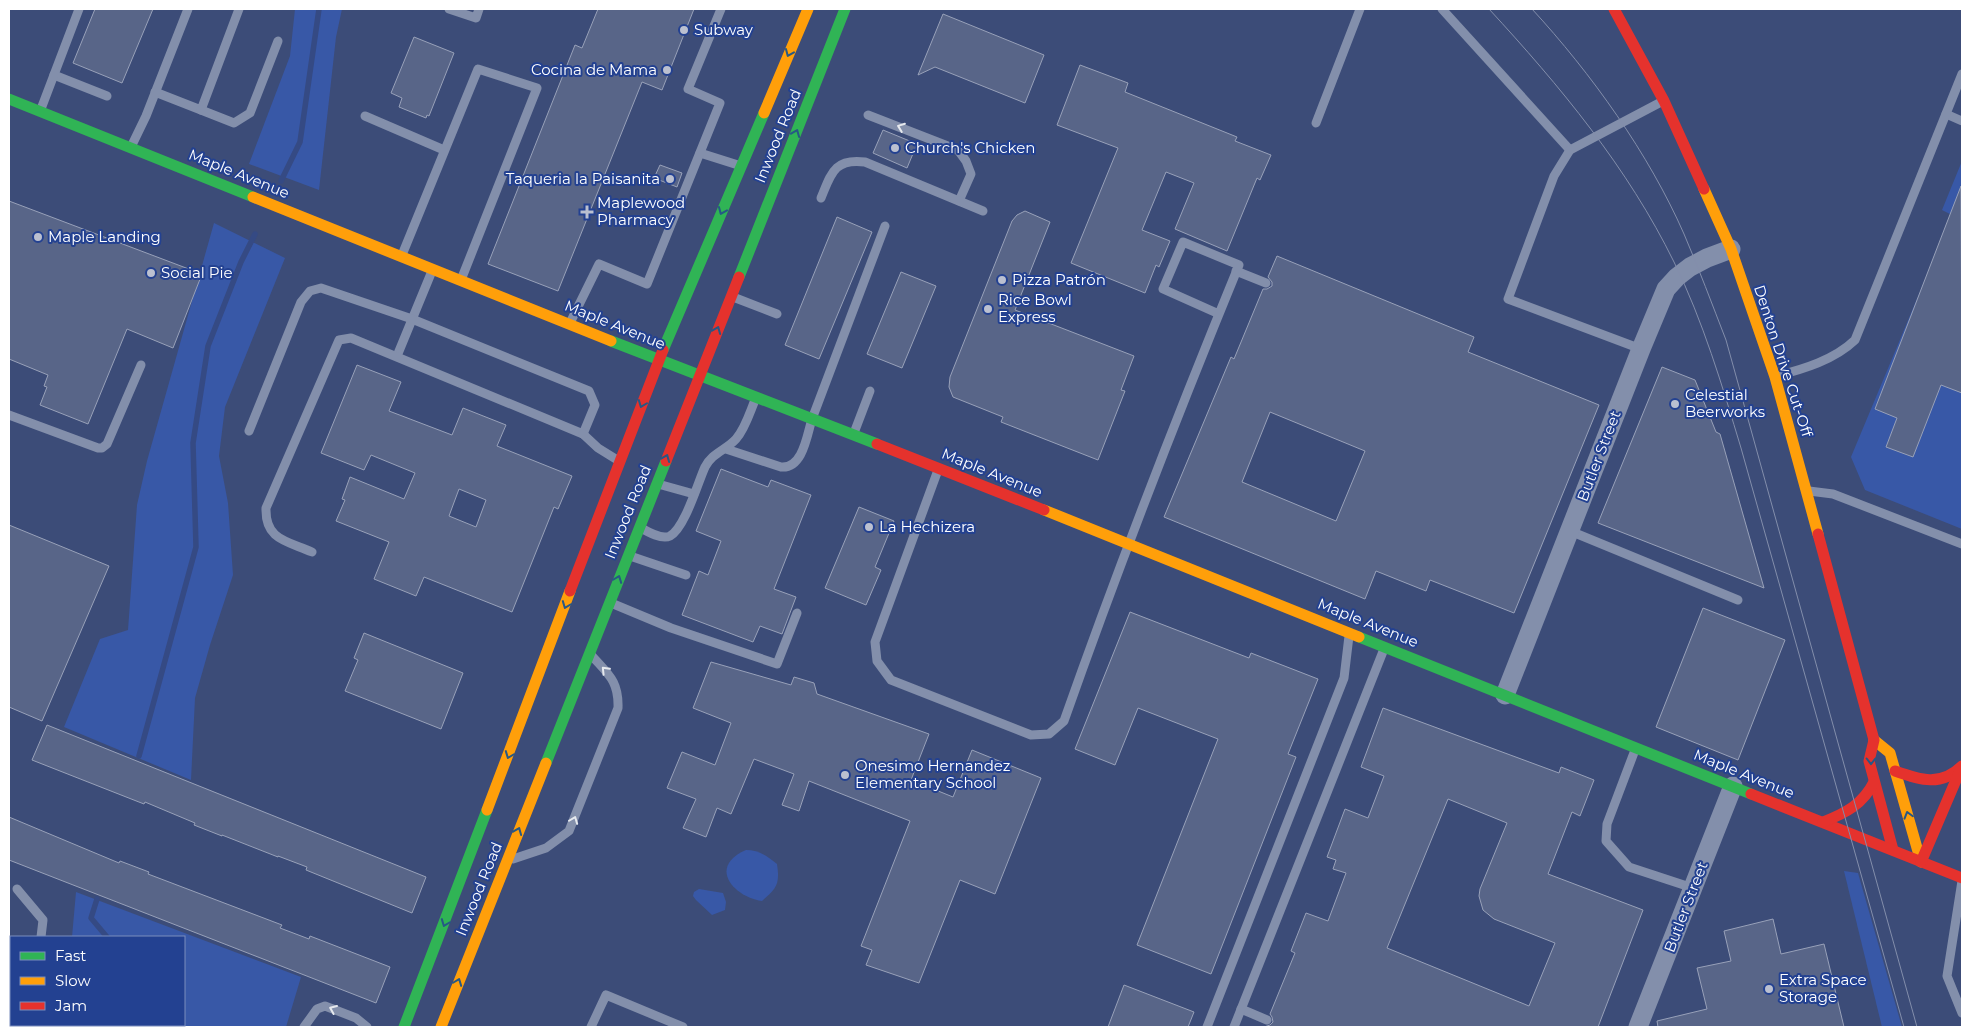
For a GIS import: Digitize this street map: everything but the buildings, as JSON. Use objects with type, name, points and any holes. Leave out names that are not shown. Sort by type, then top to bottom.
[{"type":"main road","name":"Inwood Road","points":[[404,1027],[457,903],[582,575],[620,462],[660,359],[746,168],[808,9]]},
{"type":"main road","name":"Inwood Road","points":[[441,1027],[480,912],[506,862],[588,653],[606,599],[627,555],[699,376],[773,177],[845,9]]},
{"type":"main road","name":"Denton Drive Cut-Off","points":[[1614,9],[1664,101],[1731,249],[1775,377],[1874,740],[1869,761],[1893,850]]},
{"type":"main road","name":"Maple Avenue","points":[[10,105],[40,111],[699,376],[939,468],[1385,646],[1893,850],[1962,880]]},
{"type":"main road","name":"Denton Drive Cut-Off","points":[[1874,740],[1890,753],[1921,862]]},
{"type":"main road","points":[[1895,770],[1927,780],[1948,778],[1962,766]]},
{"type":"main road","points":[[1921,862],[1962,766]]},
{"type":"main road","points":[[1822,822],[1841,815],[1858,805],[1869,794],[1874,782]]},
{"type":"street","name":"Butler Street","points":[[1506,695],[1640,349],[1666,289],[1677,277],[1690,268],[1707,258],[1731,249]]},
{"type":"street","name":"Butler Street","points":[[1638,1027],[1733,786]]},
{"type":"lane","points":[[40,111],[79,9]]},
{"type":"lane","points":[[131,148],[188,9]]},
{"type":"lane","points":[[201,110],[239,9]]},
{"type":"lane","points":[[449,9],[476,18],[479,9]]},
{"type":"lane","points":[[570,323],[599,264],[647,284],[720,103],[688,89],[721,9]]},
{"type":"lane","points":[[1316,122],[1360,9]]},
{"type":"lane","points":[[1442,9],[1570,150]]},
{"type":"lane","points":[[155,92],[234,123],[250,113],[278,41]]},
{"type":"lane","points":[[402,255],[478,69],[537,88],[461,280]]},
{"type":"lane","points":[[1775,377],[1800,370],[1843,352],[1855,340],[1962,74]]},
{"type":"lane","points":[[54,76],[107,96]]},
{"type":"lane","points":[[1640,349],[1508,299],[1554,176],[1570,150],[1664,101]]},
{"type":"lane","points":[[868,114],[958,150],[966,161],[971,174],[960,201]]},
{"type":"lane","points":[[1946,114],[1962,121]]},
{"type":"lane","points":[[365,116],[444,150]]},
{"type":"lane","points":[[700,153],[746,168]]},
{"type":"lane","points":[[821,198],[831,172],[838,166],[855,160],[865,162],[983,211]]},
{"type":"lane","points":[[726,449],[781,467],[788,468],[793,465],[803,449],[812,419],[885,226]]},
{"type":"lane","points":[[939,468],[875,642],[877,661],[891,680],[1031,735],[1049,734],[1064,722],[1128,544],[1239,265],[1183,242],[1163,289],[1219,314]]},
{"type":"lane","points":[[397,356],[433,268]]},
{"type":"lane","points":[[1236,271],[1266,283]]},
{"type":"lane","points":[[249,431],[302,302],[310,291],[322,288],[412,319],[589,392],[595,405],[583,434]]},
{"type":"lane","points":[[730,296],[777,314]]},
{"type":"lane","points":[[312,552],[272,534],[266,522],[266,508],[339,340],[350,338],[397,356],[583,434],[598,448],[620,462]]},
{"type":"lane","points":[[9,414],[102,448],[107,444],[141,365]]},
{"type":"lane","points":[[853,435],[870,391]]},
{"type":"lane","points":[[638,527],[659,536],[670,536],[684,518],[709,460],[726,449],[739,437],[756,398]]},
{"type":"lane","points":[[656,483],[694,494]]},
{"type":"lane","points":[[1807,491],[1833,494],[1962,544]]},
{"type":"lane","points":[[1570,531],[1738,600]]},
{"type":"lane","points":[[627,555],[686,575]]},
{"type":"lane","points":[[606,599],[671,628],[777,664],[797,613]]},
{"type":"lane","points":[[1207,1027],[1344,678],[1350,632]]},
{"type":"lane","points":[[1234,1027],[1385,646]]},
{"type":"lane","points":[[506,862],[546,848],[570,831],[618,708],[616,684],[610,674],[588,653]]},
{"type":"lane","points":[[1636,747],[1607,824],[1606,841],[1629,867],[1693,888]]},
{"type":"lane","points":[[1962,880],[1959,925],[1947,976],[1962,1013]]},
{"type":"lane","points":[[17,889],[43,920],[41,936]]},
{"type":"lane","points":[[592,1027],[606,995],[683,1027]]},
{"type":"lane","points":[[304,1027],[317,1009],[325,1006],[356,1018],[367,1027]]},
{"type":"lane","points":[[1241,1009],[1267,1020]]},
{"type":"shaded area","points":[[295,9],[342,9],[336,37],[319,190],[249,164],[290,56]]},
{"type":"shaded area","points":[[1962,161],[1962,529],[1865,490],[1851,457],[1952,215],[1942,210]]},
{"type":"shaded area","points":[[214,223],[285,258],[225,407],[219,456],[228,503],[233,575],[195,698],[191,780],[64,727],[100,639],[128,630],[137,505],[147,461]]},
{"type":"shaded area","points":[[746,850],[763,854],[777,864],[778,881],[771,893],[762,901],[742,894],[734,888],[729,880],[727,873],[728,865],[734,857]]},
{"type":"shaded area","points":[[1844,871],[1858,873],[1902,1027],[1882,1027]]},
{"type":"shaded area","points":[[699,889],[723,893],[726,902],[725,910],[712,915],[693,896],[694,892]]},
{"type":"shaded area","points":[[76,892],[301,977],[286,1027],[155,1027],[185,1026],[185,936],[72,936]]},
{"type":"waterway","points":[[281,181],[300,142],[319,9]]},
{"type":"waterway","points":[[139,756],[196,547],[193,443],[208,346],[241,262],[255,234]]},
{"type":"waterway","points":[[97,899],[91,918],[106,936]]},
{"type":"tram line","points":[[1489,9],[1567,98],[1614,161],[1656,227],[1694,307],[1719,377],[1741,448],[1904,1027]]},
{"type":"tram line","points":[[1532,9],[1597,87],[1654,174],[1684,234],[1726,340],[1917,1027]]},
{"type":"traffic: fast","points":[[739,277],[845,9]]},
{"type":"traffic: fast","points":[[9,99],[253,197]]},
{"type":"traffic: fast","points":[[663,350],[764,113]]},
{"type":"traffic: fast","points":[[611,341],[877,444]]},
{"type":"traffic: fast","points":[[546,763],[666,461]]},
{"type":"traffic: fast","points":[[1359,637],[1751,794]]},
{"type":"traffic: fast","points":[[404,1027],[487,810]]},
{"type":"traffic: slow","points":[[764,113],[808,9]]},
{"type":"traffic: slow","points":[[1704,189],[1731,249],[1775,377],[1818,534]]},
{"type":"traffic: slow","points":[[253,197],[611,341]]},
{"type":"traffic: slow","points":[[1044,510],[1359,637]]},
{"type":"traffic: slow","points":[[487,810],[570,591]]},
{"type":"traffic: slow","points":[[1874,740],[1890,753],[1921,862]]},
{"type":"traffic: slow","points":[[441,1027],[546,763]]},
{"type":"traffic: jam","points":[[1614,9],[1664,101],[1704,189]]},
{"type":"traffic: jam","points":[[666,461],[739,277]]},
{"type":"traffic: jam","points":[[570,591],[663,350]]},
{"type":"traffic: jam","points":[[877,444],[1044,510]]},
{"type":"traffic: jam","points":[[1818,534],[1874,740],[1869,761],[1893,850]]},
{"type":"traffic: jam","points":[[1895,771],[1930,780],[1946,777],[1962,766]]},
{"type":"traffic: jam","points":[[1921,862],[1962,766]]},
{"type":"traffic: jam","points":[[1823,822],[1853,807],[1865,796],[1874,782]]},
{"type":"traffic: jam","points":[[1751,794],[1962,878]]},
{"type":"place","name":"Subway","points":[[684,30]]},
{"type":"place","name":"Cocina de Mama","points":[[667,70]]},
{"type":"place","name":"Church's Chicken","points":[[895,148]]},
{"type":"place","name":"Taqueria la Paisanita","points":[[670,179]]},
{"type":"place","name":"Maplewood Pharmacy","points":[[587,212]]},
{"type":"place","name":"Maple Landing","points":[[38,237]]},
{"type":"place","name":"Social Pie","points":[[151,273]]},
{"type":"place","name":"Pizza Patrón","points":[[1002,280]]},
{"type":"place","name":"Rice Bowl Express","points":[[988,309]]},
{"type":"place","name":"Celestial Beerworks","points":[[1675,404]]},
{"type":"place","name":"La Hechizera","points":[[869,527]]},
{"type":"place","name":"Onesimo Hernandez Elementary School","points":[[845,775]]},
{"type":"place","name":"Extra Space Storage","points":[[1769,989]]}]
